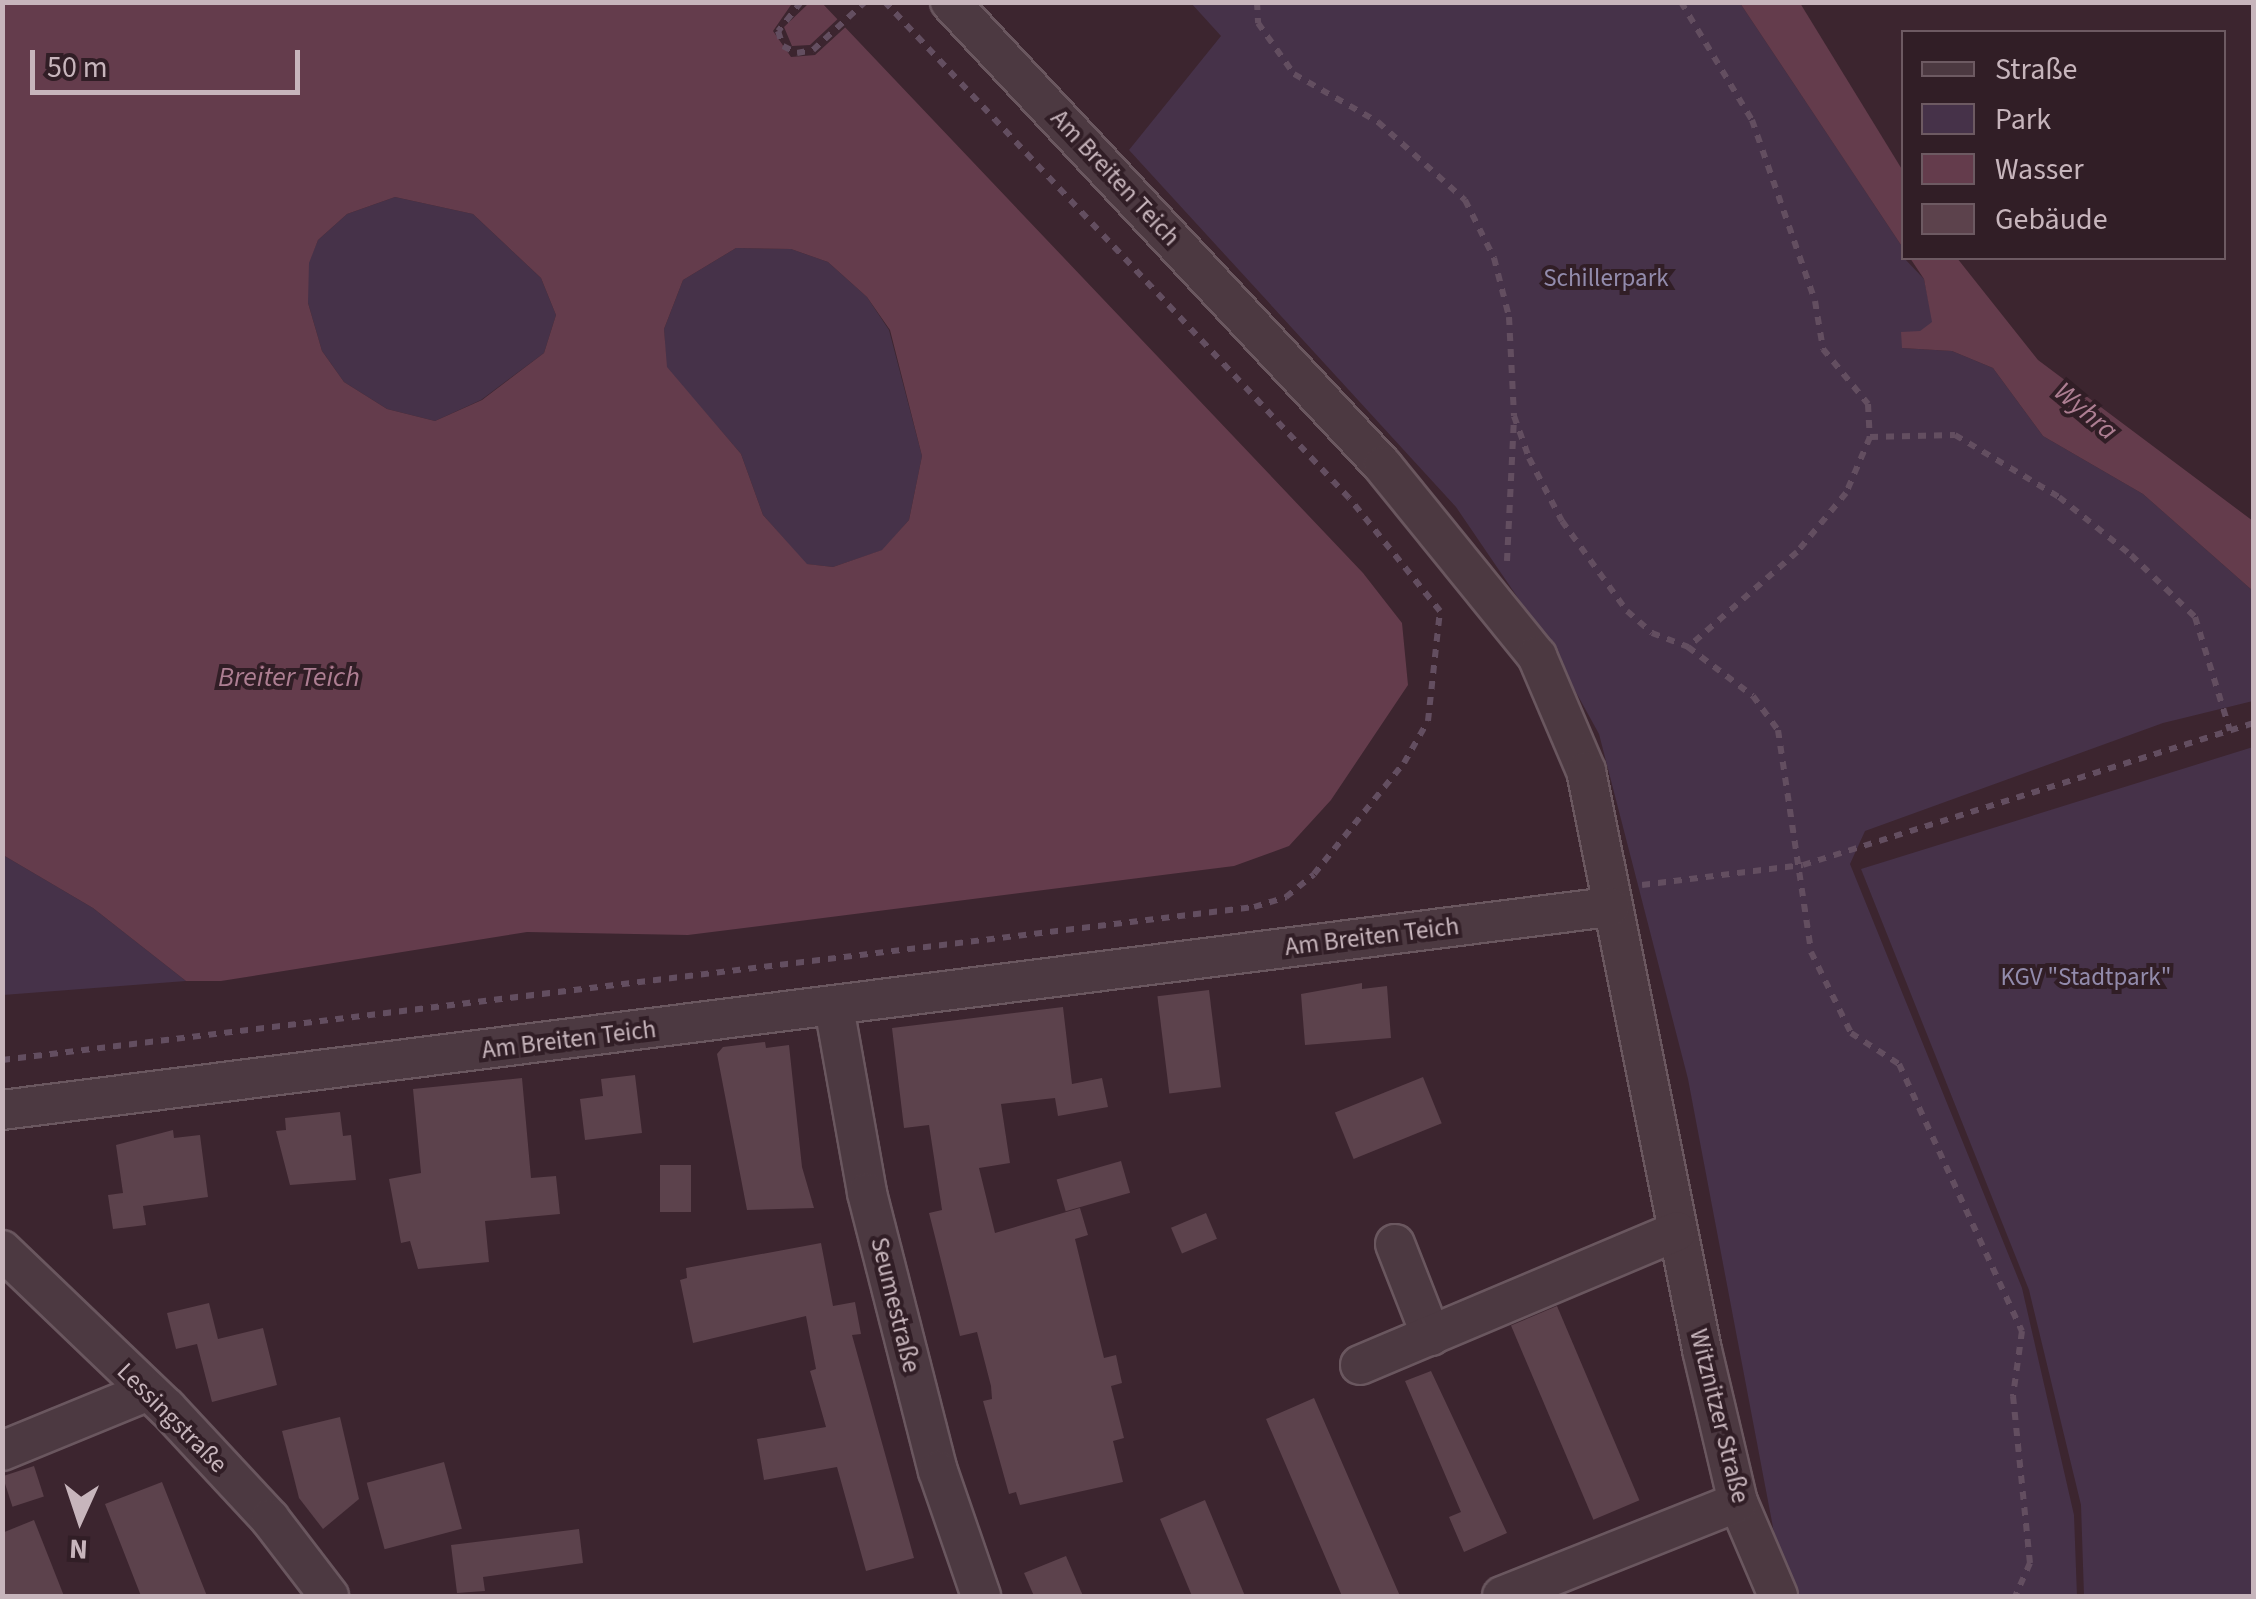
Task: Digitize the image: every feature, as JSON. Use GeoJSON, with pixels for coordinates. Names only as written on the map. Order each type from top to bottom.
{"type":"FeatureCollection","features":[{"type":"Feature","properties":{"kind":"street","name":"Am Breiten Teich"},"geometry":{"type":"LineString","coordinates":[[2,1110],[834,1007],[1608,898],[1586,771],[1537,656],[1513,619],[1383,466],[950,2]]}},
{"type":"Feature","properties":{"kind":"street","name":"Witznitzer Straße"},"geometry":{"type":"LineString","coordinates":[[1608,898],[1738,1502],[1778,1596]]}},
{"type":"Feature","properties":{"kind":"street","name":"Seumestraße"},"geometry":{"type":"LineString","coordinates":[[834,1007],[867,1193],[938,1470],[981,1596]]}},
{"type":"Feature","properties":{"kind":"street"},"geometry":{"type":"LineString","coordinates":[[1360,1364],[1677,1231]]}},
{"type":"Feature","properties":{"kind":"street"},"geometry":{"type":"LineString","coordinates":[[1395,1244],[1431,1336]]}},
{"type":"Feature","properties":{"kind":"street","name":"Lessingstraße"},"geometry":{"type":"LineString","coordinates":[[2,1250],[270,1518],[329,1596]]}},
{"type":"Feature","properties":{"kind":"street"},"geometry":{"type":"LineString","coordinates":[[2,1451],[146,1392]]}},
{"type":"Feature","properties":{"kind":"street"},"geometry":{"type":"LineString","coordinates":[[1502,1596],[1738,1502]]}},
{"type":"Feature","properties":{"kind":"path"},"geometry":{"type":"LineString","coordinates":[[801,2],[778,31],[783,46],[796,53],[812,50],[864,2]]}},
{"type":"Feature","properties":{"kind":"path"},"geometry":{"type":"LineString","coordinates":[[2,1060],[1254,907],[1286,897],[1314,874],[1404,763],[1428,721],[1436,689],[1440,611],[1349,498],[885,2]]}},
{"type":"Feature","properties":{"kind":"path"},"geometry":{"type":"LineString","coordinates":[[1257,2],[1258,23],[1294,74],[1378,122],[1465,200],[1494,258],[1509,317],[1514,416],[1504,534],[1513,619],[1440,611]]}},
{"type":"Feature","properties":{"kind":"path"},"geometry":{"type":"LineString","coordinates":[[1681,2],[1752,120],[1815,300],[1823,349],[1868,404],[1870,437],[1846,493],[1798,552],[1688,646]]}},
{"type":"Feature","properties":{"kind":"path"},"geometry":{"type":"LineString","coordinates":[[1514,416],[1537,474],[1599,578],[1652,632],[1688,646],[1753,696],[1778,730],[1803,865],[1811,952],[1850,1034],[1899,1064],[2022,1331],[2012,1396],[2030,1563],[2015,1596]]}},
{"type":"Feature","properties":{"kind":"path"},"geometry":{"type":"LineString","coordinates":[[1870,437],[1955,435],[2074,508],[2195,616],[2230,731]]}},
{"type":"Feature","properties":{"kind":"path"},"geometry":{"type":"LineString","coordinates":[[1608,898],[1803,865],[2254,723]]}},
{"type":"Feature","properties":{"kind":"green space","name":"Schillerpark"},"geometry":{"type":"Polygon","coordinates":[[[1191,3],[1740,3],[1901,245],[1901,260],[1906,260],[1924,279],[1933,322],[1902,348],[1952,351],[1993,368],[2043,436],[2143,494],[2253,591],[2253,701],[2163,723],[1865,831],[1850,864],[2022,1288],[2074,1515],[2077,1596],[1797,1596],[1779,1559],[1688,1079],[1599,734],[1550,645],[1456,507],[1129,150],[1221,36],[1191,3]]]}},
{"type":"Feature","properties":{"kind":"green space"},"geometry":{"type":"Polygon","coordinates":[[[395,197],[473,214],[541,278],[556,315],[544,353],[481,400],[435,421],[387,409],[344,382],[322,351],[308,303],[308,263],[318,240],[347,214],[395,197]]]}},
{"type":"Feature","properties":{"kind":"green space"},"geometry":{"type":"Polygon","coordinates":[[[736,248],[791,249],[828,262],[867,297],[889,330],[922,456],[909,520],[883,550],[833,567],[806,564],[763,515],[741,454],[666,367],[664,329],[683,280],[736,248]]]}},
{"type":"Feature","properties":{"kind":"green space","name":"KGV \"Stadtpark\""},"geometry":{"type":"Polygon","coordinates":[[[2253,747],[2253,1596],[2084,1596],[2081,1505],[2029,1290],[1861,869],[2253,747]]]}},
{"type":"Feature","properties":{"kind":"green space"},"geometry":{"type":"Polygon","coordinates":[[[3,855],[93,908],[186,981],[3,995],[3,855]]]}},
{"type":"Feature","properties":{"kind":"water","name":"Breiter Teich"},"geometry":{"type":"Polygon","coordinates":[[[3,3],[822,3],[1363,573],[1402,623],[1408,685],[1331,800],[1289,846],[1234,866],[688,935],[527,932],[221,981],[186,981],[93,908],[3,855],[3,3]],[[395,197],[347,214],[318,240],[309,263],[308,303],[322,351],[344,382],[387,409],[435,421],[482,400],[544,353],[556,315],[541,278],[473,214],[395,197]],[[736,248],[683,280],[664,329],[667,367],[741,454],[763,515],[807,564],[833,567],[882,550],[909,520],[922,456],[890,330],[867,297],[828,262],[791,249],[736,248]]]}},
{"type":"Feature","properties":{"kind":"water"},"geometry":{"type":"Polygon","coordinates":[[[1740,3],[1800,3],[1901,168],[1901,245],[1740,3]]]}},
{"type":"Feature","properties":{"kind":"water","name":"Wyhra"},"geometry":{"type":"Polygon","coordinates":[[[1911,260],[1959,260],[2038,360],[2253,521],[2253,591],[2143,494],[2043,436],[1993,368],[1952,351],[1902,348],[1901,332],[1920,331],[1932,322],[1924,279],[1911,260]]]}},
{"type":"Feature","properties":{"kind":"pier"},"geometry":{"type":"Polygon","coordinates":[[[793,2],[809,3],[784,27],[792,46],[810,45],[842,15],[851,22],[815,55],[791,57],[773,31],[793,2]]]}},
{"type":"Feature","properties":{"kind":"building"},"geometry":{"type":"Polygon","coordinates":[[[1362,983],[1362,989],[1387,986],[1391,1038],[1305,1045],[1301,994],[1362,983]]]}},
{"type":"Feature","properties":{"kind":"building"},"geometry":{"type":"Polygon","coordinates":[[[1209,990],[1221,1087],[1169,1094],[1157,996],[1209,990]]]}},
{"type":"Feature","properties":{"kind":"building"},"geometry":{"type":"Polygon","coordinates":[[[1063,1007],[1072,1084],[1102,1078],[1108,1107],[1058,1116],[1055,1098],[1001,1104],[1010,1163],[979,1168],[995,1233],[1080,1208],[1088,1235],[1075,1239],[1104,1358],[1116,1355],[1122,1383],[1111,1386],[1124,1438],[1113,1441],[1123,1482],[1020,1505],[1016,1492],[1009,1494],[983,1401],[992,1399],[991,1386],[977,1332],[960,1336],[929,1213],[942,1210],[929,1125],[904,1128],[892,1028],[1063,1007]]]}},
{"type":"Feature","properties":{"kind":"building"},"geometry":{"type":"Polygon","coordinates":[[[765,1042],[766,1048],[789,1045],[802,1167],[814,1208],[747,1210],[717,1054],[723,1047],[765,1042]]]}},
{"type":"Feature","properties":{"kind":"building"},"geometry":{"type":"Polygon","coordinates":[[[635,1075],[642,1133],[585,1140],[580,1099],[603,1096],[601,1079],[635,1075]]]}},
{"type":"Feature","properties":{"kind":"building"},"geometry":{"type":"Polygon","coordinates":[[[1423,1077],[1442,1123],[1354,1159],[1335,1113],[1423,1077]]]}},
{"type":"Feature","properties":{"kind":"building"},"geometry":{"type":"Polygon","coordinates":[[[522,1078],[531,1178],[556,1176],[560,1214],[485,1221],[489,1262],[418,1269],[410,1241],[401,1243],[389,1179],[421,1173],[413,1089],[522,1078]]]}},
{"type":"Feature","properties":{"kind":"building"},"geometry":{"type":"Polygon","coordinates":[[[340,1112],[343,1136],[351,1135],[356,1180],[290,1185],[276,1131],[286,1130],[285,1118],[340,1112]]]}},
{"type":"Feature","properties":{"kind":"building"},"geometry":{"type":"Polygon","coordinates":[[[173,1130],[174,1138],[200,1135],[208,1197],[143,1206],[146,1225],[113,1229],[108,1195],[123,1193],[116,1145],[173,1130]]]}},
{"type":"Feature","properties":{"kind":"building"},"geometry":{"type":"Polygon","coordinates":[[[1121,1161],[1130,1193],[1066,1211],[1057,1179],[1121,1161]]]}},
{"type":"Feature","properties":{"kind":"building"},"geometry":{"type":"Polygon","coordinates":[[[660,1165],[691,1165],[691,1212],[660,1212],[660,1165]]]}},
{"type":"Feature","properties":{"kind":"building"},"geometry":{"type":"Polygon","coordinates":[[[1206,1213],[1217,1239],[1182,1254],[1171,1228],[1206,1213]]]}},
{"type":"Feature","properties":{"kind":"building"},"geometry":{"type":"Polygon","coordinates":[[[821,1243],[833,1306],[855,1302],[861,1334],[852,1335],[914,1558],[866,1571],[837,1467],[764,1480],[757,1439],[826,1427],[810,1371],[816,1369],[806,1316],[693,1343],[680,1280],[687,1278],[686,1268],[821,1243]]]}},
{"type":"Feature","properties":{"kind":"building"},"geometry":{"type":"Polygon","coordinates":[[[209,1303],[218,1339],[263,1328],[277,1385],[212,1402],[197,1344],[176,1349],[167,1313],[209,1303]]]}},
{"type":"Feature","properties":{"kind":"building"},"geometry":{"type":"Polygon","coordinates":[[[1557,1306],[1639,1500],[1593,1520],[1511,1326],[1557,1306]]]}},
{"type":"Feature","properties":{"kind":"building"},"geometry":{"type":"Polygon","coordinates":[[[1431,1371],[1507,1533],[1464,1552],[1449,1517],[1461,1512],[1405,1381],[1431,1371]]]}},
{"type":"Feature","properties":{"kind":"building"},"geometry":{"type":"Polygon","coordinates":[[[1314,1398],[1400,1596],[1342,1596],[1266,1419],[1314,1398]]]}},
{"type":"Feature","properties":{"kind":"building"},"geometry":{"type":"Polygon","coordinates":[[[340,1417],[359,1499],[323,1529],[299,1498],[282,1431],[340,1417]]]}},
{"type":"Feature","properties":{"kind":"building"},"geometry":{"type":"Polygon","coordinates":[[[444,1462],[462,1529],[385,1549],[367,1483],[444,1462]]]}},
{"type":"Feature","properties":{"kind":"building"},"geometry":{"type":"Polygon","coordinates":[[[34,1466],[44,1496],[13,1507],[3,1476],[34,1466]]]}},
{"type":"Feature","properties":{"kind":"building"},"geometry":{"type":"Polygon","coordinates":[[[162,1482],[207,1596],[141,1596],[105,1504],[162,1482]]]}},
{"type":"Feature","properties":{"kind":"building"},"geometry":{"type":"Polygon","coordinates":[[[1205,1500],[1245,1596],[1192,1596],[1160,1519],[1205,1500]]]}},
{"type":"Feature","properties":{"kind":"building"},"geometry":{"type":"Polygon","coordinates":[[[34,1520],[64,1596],[2,1596],[2,1533],[34,1520]]]}},
{"type":"Feature","properties":{"kind":"building"},"geometry":{"type":"Polygon","coordinates":[[[579,1529],[583,1563],[483,1577],[485,1591],[457,1593],[451,1545],[579,1529]]]}},
{"type":"Feature","properties":{"kind":"building"},"geometry":{"type":"Polygon","coordinates":[[[1066,1556],[1083,1596],[1034,1596],[1024,1573],[1066,1556]]]}}]}
